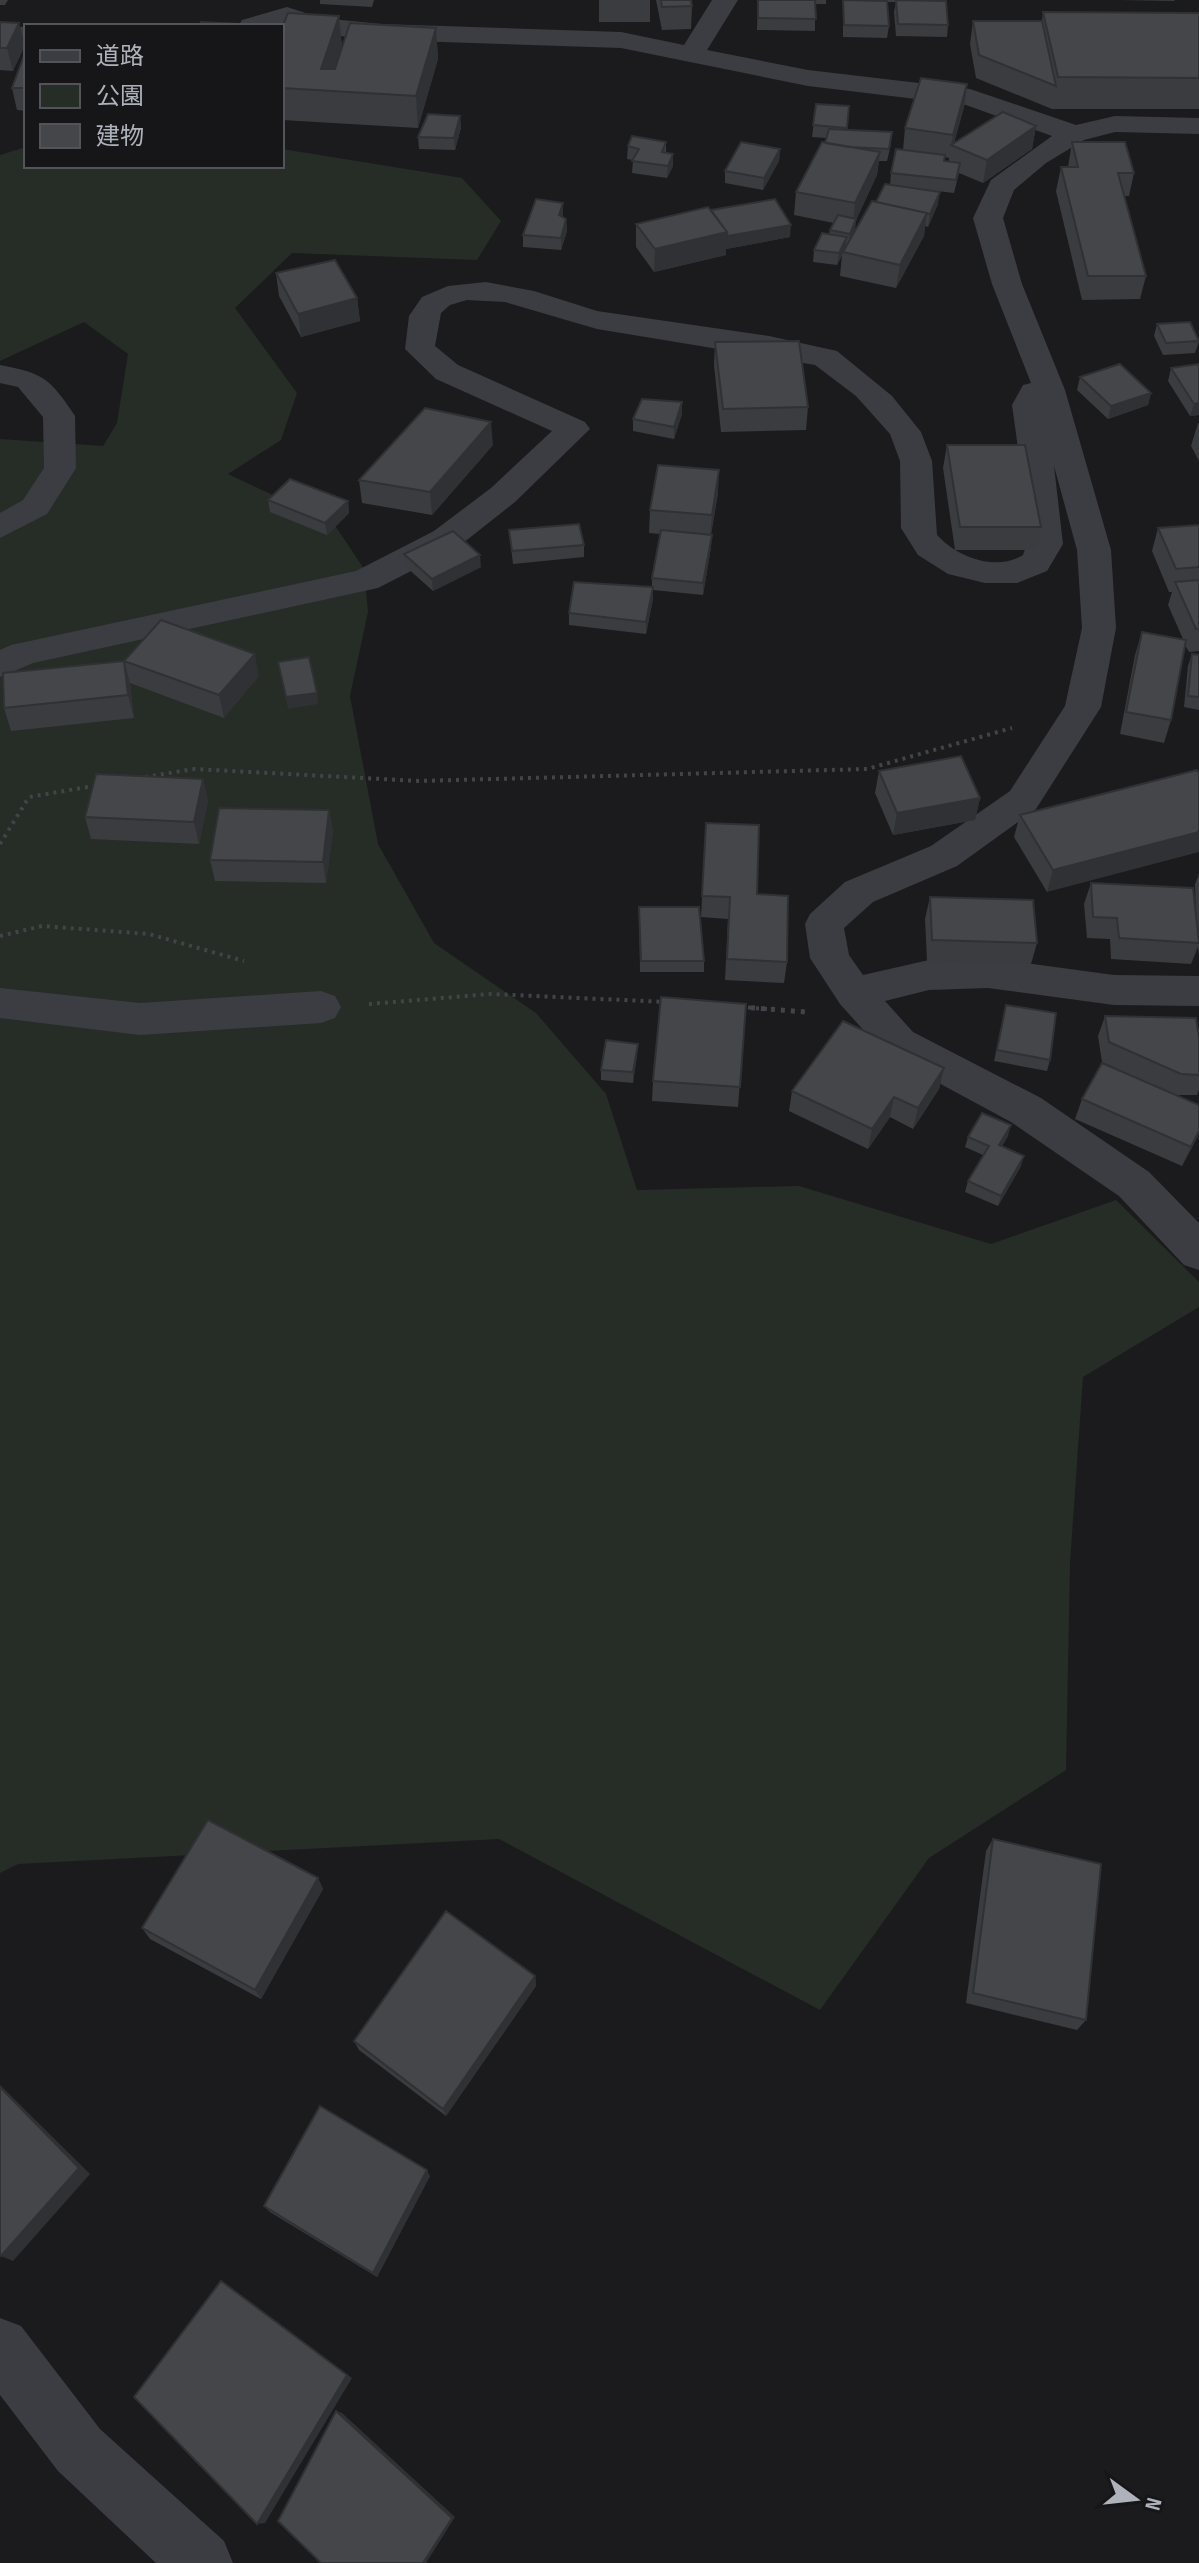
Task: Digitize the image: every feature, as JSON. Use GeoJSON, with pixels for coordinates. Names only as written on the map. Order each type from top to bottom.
{"type":"FeatureCollection","features":[{"type":"Feature","properties":{"kind":"street"},"geometry":{"type":"LineString","coordinates":[[690,56],[725,0]]}},
{"type":"Feature","properties":{"kind":"street"},"geometry":{"type":"LineString","coordinates":[[255,24],[286,7],[317,26],[382,32],[621,40],[808,78],[970,97],[1074,134]]}},
{"type":"Feature","properties":{"kind":"street"},"geometry":{"type":"LineString","coordinates":[[0,34],[24,35]]}},
{"type":"Feature","properties":{"kind":"street"},"geometry":{"type":"LineString","coordinates":[[1199,126],[1115,124],[1074,134],[1036,157],[1001,186],[988,218],[1007,284],[1049,390],[1094,550],[1099,628],[1083,707],[1023,800],[944,856],[859,892],[824,924],[830,958],[854,993],[899,1043],[1026,1110],[1134,1184],[1199,1252]]}},
{"type":"Feature","properties":{"kind":"street"},"geometry":{"type":"LineString","coordinates":[[0,665],[23,653],[366,580],[446,539],[503,495],[574,429],[447,372],[420,349],[419,332],[424,311],[446,295],[490,290],[535,299],[594,319],[826,358],[846,370],[904,429],[916,457],[920,535],[938,555],[971,570],[1007,575],[1033,566],[1047,543],[1028,405],[1034,392],[1049,390]]}},
{"type":"Feature","properties":{"kind":"street"},"geometry":{"type":"LineString","coordinates":[[0,374],[29,380],[59,416],[60,468],[35,507],[0,527]]}},
{"type":"Feature","properties":{"kind":"street"},"geometry":{"type":"LineString","coordinates":[[854,993],[929,975],[988,973],[1114,990],[1199,991]]}},
{"type":"Feature","properties":{"kind":"street"},"geometry":{"type":"LineString","coordinates":[[0,1003],[140,1019],[321,1007]]}},
{"type":"Feature","properties":{"kind":"street"},"geometry":{"type":"LineString","coordinates":[[0,2347],[79,2450],[202,2563]]}},
{"type":"Feature","properties":{"kind":"path"},"geometry":{"type":"LineString","coordinates":[[134,779],[194,769],[419,781],[867,769],[1083,707]]}},
{"type":"Feature","properties":{"kind":"path"},"geometry":{"type":"LineString","coordinates":[[0,844],[29,797],[104,784]]}},
{"type":"Feature","properties":{"kind":"path"},"geometry":{"type":"LineString","coordinates":[[0,936],[42,926],[149,934],[242,960],[321,1007],[491,994],[679,1003]]}},
{"type":"Feature","properties":{"kind":"path"},"geometry":{"type":"LineString","coordinates":[[738,1007],[818,1012],[854,993]]}},
{"type":"Feature","properties":{"kind":"green space"},"geometry":{"type":"Polygon","coordinates":[[[24,148],[24,168],[284,168],[284,149],[462,178],[501,221],[477,260],[292,253],[235,308],[297,393],[281,440],[228,474],[334,524],[364,569],[368,612],[350,696],[378,844],[434,943],[536,1013],[606,1094],[637,1190],[799,1186],[991,1244],[1116,1200],[1199,1282],[1199,1307],[1083,1377],[1070,1563],[1066,1770],[929,1858],[820,2010],[499,1839],[18,1864],[0,1873],[0,439],[103,446],[117,423],[128,354],[84,322],[0,361],[0,155],[24,148]]]}},
{"type":"Feature","properties":{"kind":"building"},"geometry":{"type":"Polygon","coordinates":[[[661,0],[691,0],[692,6],[662,7],[661,0]]]}},
{"type":"Feature","properties":{"kind":"building"},"geometry":{"type":"Polygon","coordinates":[[[758,0],[815,0],[816,19],[758,18],[758,0]]]}},
{"type":"Feature","properties":{"kind":"building"},"geometry":{"type":"Polygon","coordinates":[[[843,0],[887,1],[889,26],[844,25],[843,0]]]}},
{"type":"Feature","properties":{"kind":"building"},"geometry":{"type":"Polygon","coordinates":[[[896,0],[946,1],[948,25],[898,24],[896,0]]]}},
{"type":"Feature","properties":{"kind":"building"},"geometry":{"type":"Polygon","coordinates":[[[1043,12],[1199,13],[1199,78],[1058,77],[1043,12]]]}},
{"type":"Feature","properties":{"kind":"building"},"geometry":{"type":"Polygon","coordinates":[[[288,13],[339,16],[321,69],[335,69],[350,23],[436,28],[416,96],[284,88],[284,24],[288,13]]]}},
{"type":"Feature","properties":{"kind":"building"},"geometry":{"type":"Polygon","coordinates":[[[973,21],[1042,21],[1056,86],[979,55],[973,21]]]}},
{"type":"Feature","properties":{"kind":"building"},"geometry":{"type":"Polygon","coordinates":[[[0,22],[19,23],[7,48],[0,48],[0,22]]]}},
{"type":"Feature","properties":{"kind":"building"},"geometry":{"type":"Polygon","coordinates":[[[24,55],[24,88],[12,88],[24,55]]]}},
{"type":"Feature","properties":{"kind":"building"},"geometry":{"type":"Polygon","coordinates":[[[921,78],[967,84],[953,135],[905,128],[921,78]]]}},
{"type":"Feature","properties":{"kind":"building"},"geometry":{"type":"Polygon","coordinates":[[[816,104],[849,106],[847,128],[813,125],[816,104]]]}},
{"type":"Feature","properties":{"kind":"building"},"geometry":{"type":"Polygon","coordinates":[[[1003,112],[1036,126],[987,160],[951,145],[1003,112]]]}},
{"type":"Feature","properties":{"kind":"building"},"geometry":{"type":"Polygon","coordinates":[[[428,114],[460,116],[454,138],[418,137],[428,114]]]}},
{"type":"Feature","properties":{"kind":"building"},"geometry":{"type":"Polygon","coordinates":[[[829,129],[892,132],[889,149],[825,143],[829,129]]]}},
{"type":"Feature","properties":{"kind":"building"},"geometry":{"type":"Polygon","coordinates":[[[632,136],[666,142],[662,152],[673,154],[668,166],[632,161],[639,149],[628,146],[632,136]]]}},
{"type":"Feature","properties":{"kind":"building"},"geometry":{"type":"Polygon","coordinates":[[[741,142],[780,149],[764,178],[725,171],[741,142]]]}},
{"type":"Feature","properties":{"kind":"building"},"geometry":{"type":"Polygon","coordinates":[[[822,142],[880,152],[855,203],[796,192],[822,142]]]}},
{"type":"Feature","properties":{"kind":"building"},"geometry":{"type":"Polygon","coordinates":[[[1072,142],[1125,142],[1134,173],[1118,173],[1146,276],[1088,276],[1061,167],[1078,167],[1072,142]]]}},
{"type":"Feature","properties":{"kind":"building"},"geometry":{"type":"Polygon","coordinates":[[[896,149],[945,155],[944,161],[960,163],[956,180],[891,173],[896,149]]]}},
{"type":"Feature","properties":{"kind":"building"},"geometry":{"type":"Polygon","coordinates":[[[885,184],[940,192],[930,214],[927,214],[876,202],[885,184]]]}},
{"type":"Feature","properties":{"kind":"building"},"geometry":{"type":"Polygon","coordinates":[[[536,199],[563,203],[559,215],[566,219],[561,238],[523,235],[536,199]]]}},
{"type":"Feature","properties":{"kind":"building"},"geometry":{"type":"Polygon","coordinates":[[[775,199],[791,225],[727,236],[711,210],[775,199]]]}},
{"type":"Feature","properties":{"kind":"building"},"geometry":{"type":"Polygon","coordinates":[[[872,201],[927,213],[900,265],[843,252],[872,201]]]}},
{"type":"Feature","properties":{"kind":"building"},"geometry":{"type":"Polygon","coordinates":[[[708,207],[727,232],[655,249],[636,224],[708,207]]]}},
{"type":"Feature","properties":{"kind":"building"},"geometry":{"type":"Polygon","coordinates":[[[838,215],[856,219],[850,234],[830,230],[838,215]]]}},
{"type":"Feature","properties":{"kind":"building"},"geometry":{"type":"Polygon","coordinates":[[[822,233],[847,237],[839,253],[814,250],[822,233]]]}},
{"type":"Feature","properties":{"kind":"building"},"geometry":{"type":"Polygon","coordinates":[[[335,260],[357,298],[298,314],[276,273],[335,260]]]}},
{"type":"Feature","properties":{"kind":"building"},"geometry":{"type":"Polygon","coordinates":[[[1190,322],[1199,341],[1166,343],[1157,324],[1190,322]]]}},
{"type":"Feature","properties":{"kind":"building"},"geometry":{"type":"Polygon","coordinates":[[[799,341],[808,407],[723,409],[715,342],[799,341]]]}},
{"type":"Feature","properties":{"kind":"building"},"geometry":{"type":"Polygon","coordinates":[[[1120,364],[1151,393],[1111,406],[1080,377],[1120,364]]]}},
{"type":"Feature","properties":{"kind":"building"},"geometry":{"type":"Polygon","coordinates":[[[1199,364],[1199,403],[1194,404],[1171,368],[1199,364]]]}},
{"type":"Feature","properties":{"kind":"building"},"geometry":{"type":"Polygon","coordinates":[[[642,399],[682,402],[674,427],[633,419],[642,399]]]}},
{"type":"Feature","properties":{"kind":"building"},"geometry":{"type":"Polygon","coordinates":[[[425,408],[491,422],[430,492],[359,480],[425,408]]]}},
{"type":"Feature","properties":{"kind":"building"},"geometry":{"type":"Polygon","coordinates":[[[947,445],[1025,445],[1041,527],[960,527],[947,445]]]}},
{"type":"Feature","properties":{"kind":"building"},"geometry":{"type":"Polygon","coordinates":[[[658,465],[719,470],[712,515],[650,510],[658,465]]]}},
{"type":"Feature","properties":{"kind":"building"},"geometry":{"type":"Polygon","coordinates":[[[290,479],[348,501],[325,523],[268,500],[290,479]]]}},
{"type":"Feature","properties":{"kind":"building"},"geometry":{"type":"Polygon","coordinates":[[[579,524],[584,545],[512,551],[509,530],[579,524]]]}},
{"type":"Feature","properties":{"kind":"building"},"geometry":{"type":"Polygon","coordinates":[[[1199,525],[1199,567],[1176,569],[1158,528],[1199,525]]]}},
{"type":"Feature","properties":{"kind":"building"},"geometry":{"type":"Polygon","coordinates":[[[661,530],[712,535],[703,583],[652,578],[661,530]]]}},
{"type":"Feature","properties":{"kind":"building"},"geometry":{"type":"Polygon","coordinates":[[[453,531],[480,555],[432,579],[404,554],[453,531]]]}},
{"type":"Feature","properties":{"kind":"building"},"geometry":{"type":"Polygon","coordinates":[[[1199,580],[1199,629],[1196,629],[1175,582],[1199,580]]]}},
{"type":"Feature","properties":{"kind":"building"},"geometry":{"type":"Polygon","coordinates":[[[574,582],[653,587],[646,622],[569,613],[574,582]]]}},
{"type":"Feature","properties":{"kind":"building"},"geometry":{"type":"Polygon","coordinates":[[[161,620],[255,654],[219,695],[124,661],[161,620]]]}},
{"type":"Feature","properties":{"kind":"building"},"geometry":{"type":"Polygon","coordinates":[[[1142,632],[1186,640],[1171,720],[1126,712],[1142,632]]]}},
{"type":"Feature","properties":{"kind":"building"},"geometry":{"type":"Polygon","coordinates":[[[1192,654],[1199,655],[1199,697],[1188,696],[1192,654]]]}},
{"type":"Feature","properties":{"kind":"building"},"geometry":{"type":"Polygon","coordinates":[[[309,657],[317,693],[286,697],[278,662],[309,657]]]}},
{"type":"Feature","properties":{"kind":"building"},"geometry":{"type":"Polygon","coordinates":[[[124,661],[128,695],[4,708],[3,673],[124,661]]]}},
{"type":"Feature","properties":{"kind":"building"},"geometry":{"type":"Polygon","coordinates":[[[961,756],[980,798],[897,813],[879,771],[961,756]]]}},
{"type":"Feature","properties":{"kind":"building"},"geometry":{"type":"Polygon","coordinates":[[[1197,770],[1199,832],[1053,870],[1020,815],[1197,770]]]}},
{"type":"Feature","properties":{"kind":"building"},"geometry":{"type":"Polygon","coordinates":[[[96,774],[203,779],[194,822],[85,817],[96,774]]]}},
{"type":"Feature","properties":{"kind":"building"},"geometry":{"type":"Polygon","coordinates":[[[219,808],[329,810],[323,862],[210,860],[219,808]]]}},
{"type":"Feature","properties":{"kind":"building"},"geometry":{"type":"Polygon","coordinates":[[[706,823],[759,825],[757,894],[788,896],[787,962],[727,959],[730,897],[702,896],[706,823]]]}},
{"type":"Feature","properties":{"kind":"building"},"geometry":{"type":"Polygon","coordinates":[[[1091,883],[1193,888],[1199,943],[1119,938],[1117,918],[1093,917],[1091,883]]]}},
{"type":"Feature","properties":{"kind":"building"},"geometry":{"type":"Polygon","coordinates":[[[930,897],[1033,900],[1037,943],[932,940],[930,897]]]}},
{"type":"Feature","properties":{"kind":"building"},"geometry":{"type":"Polygon","coordinates":[[[639,907],[699,907],[704,961],[641,961],[639,907]]]}},
{"type":"Feature","properties":{"kind":"building"},"geometry":{"type":"Polygon","coordinates":[[[661,997],[746,1004],[740,1087],[653,1081],[661,997]]]}},
{"type":"Feature","properties":{"kind":"building"},"geometry":{"type":"Polygon","coordinates":[[[1006,1005],[1056,1013],[1050,1060],[997,1050],[1006,1005]]]}},
{"type":"Feature","properties":{"kind":"building"},"geometry":{"type":"Polygon","coordinates":[[[1105,1016],[1196,1018],[1199,1075],[1181,1074],[1109,1042],[1105,1016]]]}},
{"type":"Feature","properties":{"kind":"building"},"geometry":{"type":"Polygon","coordinates":[[[843,1021],[944,1068],[918,1108],[894,1097],[872,1129],[792,1091],[843,1021]]]}},
{"type":"Feature","properties":{"kind":"building"},"geometry":{"type":"Polygon","coordinates":[[[606,1040],[638,1044],[633,1072],[601,1070],[606,1040]]]}},
{"type":"Feature","properties":{"kind":"building"},"geometry":{"type":"Polygon","coordinates":[[[1102,1063],[1199,1105],[1199,1131],[1191,1147],[1082,1099],[1102,1063]]]}},
{"type":"Feature","properties":{"kind":"building"},"geometry":{"type":"Polygon","coordinates":[[[982,1113],[1011,1125],[999,1145],[1024,1156],[1001,1196],[968,1181],[989,1146],[968,1137],[982,1113]]]}},
{"type":"Feature","properties":{"kind":"building"},"geometry":{"type":"Polygon","coordinates":[[[208,1820],[318,1878],[255,1990],[142,1928],[208,1820]]]}},
{"type":"Feature","properties":{"kind":"building"},"geometry":{"type":"Polygon","coordinates":[[[993,1839],[1101,1864],[1086,2020],[973,1993],[993,1839]]]}},
{"type":"Feature","properties":{"kind":"building"},"geometry":{"type":"Polygon","coordinates":[[[446,1911],[535,1976],[443,2109],[354,2041],[446,1911]]]}},
{"type":"Feature","properties":{"kind":"building"},"geometry":{"type":"Polygon","coordinates":[[[0,2087],[79,2168],[1,2256],[0,2255],[0,2087]]]}},
{"type":"Feature","properties":{"kind":"building"},"geometry":{"type":"Polygon","coordinates":[[[320,2106],[427,2170],[373,2273],[264,2206],[320,2106]]]}},
{"type":"Feature","properties":{"kind":"building"},"geometry":{"type":"Polygon","coordinates":[[[221,2281],[347,2375],[257,2524],[134,2397],[221,2281]]]}},
{"type":"Feature","properties":{"kind":"building"},"geometry":{"type":"Polygon","coordinates":[[[336,2411],[452,2518],[423,2563],[321,2563],[278,2521],[336,2411]]]}}]}
